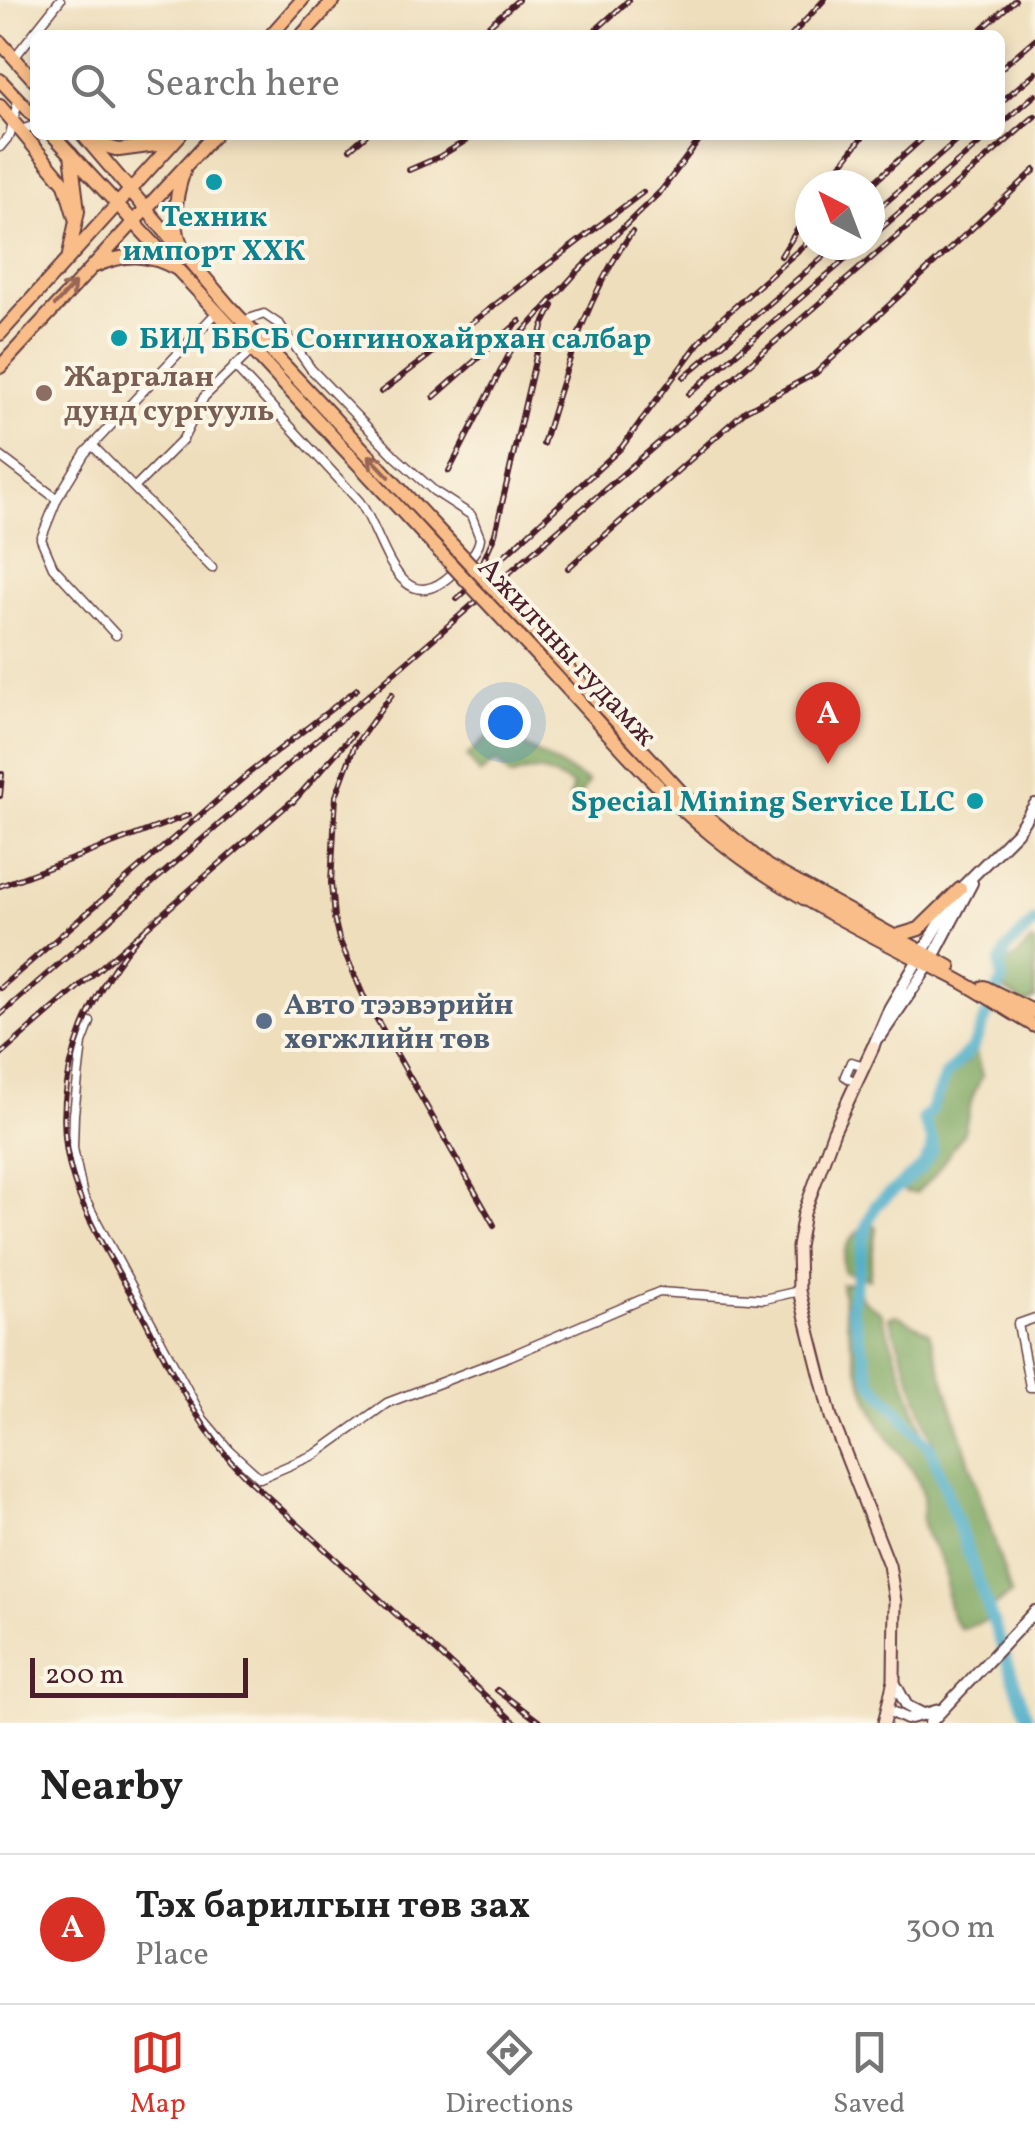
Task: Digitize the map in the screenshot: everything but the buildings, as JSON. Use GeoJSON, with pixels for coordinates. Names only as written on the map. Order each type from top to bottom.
{"type":"FeatureCollection","features":[{"type":"Feature","properties":{"kind":"main road"},"geometry":{"type":"LineString","coordinates":[[275,30],[302,0]]}},
{"type":"Feature","properties":{"kind":"main road"},"geometry":{"type":"LineString","coordinates":[[307,30],[334,0]]}},
{"type":"Feature","properties":{"kind":"main road"},"geometry":{"type":"LineString","coordinates":[[0,42],[30,76]]}},
{"type":"Feature","properties":{"kind":"main road"},"geometry":{"type":"LineString","coordinates":[[0,80],[29,109]]}},
{"type":"Feature","properties":{"kind":"main road"},"geometry":{"type":"LineString","coordinates":[[0,106],[65,184],[76,225]]}},
{"type":"Feature","properties":{"kind":"main road","name":"Ажилчны гудамж"},"geometry":{"type":"LineString","coordinates":[[58,140],[252,350],[712,829],[768,878],[858,930],[926,958]]}},
{"type":"Feature","properties":{"kind":"main road","name":"Ажилчны гудамж"},"geometry":{"type":"LineString","coordinates":[[87,140],[440,542]]}},
{"type":"Feature","properties":{"kind":"main road"},"geometry":{"type":"LineString","coordinates":[[89,140],[119,150],[172,140]]}},
{"type":"Feature","properties":{"kind":"main road"},"geometry":{"type":"LineString","coordinates":[[2,332],[176,140]]}},
{"type":"Feature","properties":{"kind":"main road"},"geometry":{"type":"LineString","coordinates":[[0,368],[209,140]]}},
{"type":"Feature","properties":{"kind":"main road"},"geometry":{"type":"LineString","coordinates":[[68,259],[76,225],[77,194],[71,154]]}},
{"type":"Feature","properties":{"kind":"main road"},"geometry":{"type":"LineString","coordinates":[[186,166],[179,185],[175,221],[177,240],[186,256]]}},
{"type":"Feature","properties":{"kind":"main road"},"geometry":{"type":"LineString","coordinates":[[88,269],[120,256],[136,255],[156,258],[177,269]]}},
{"type":"Feature","properties":{"kind":"main road"},"geometry":{"type":"LineString","coordinates":[[2,332],[18,326],[25,338]]}},
{"type":"Feature","properties":{"kind":"main road","name":"Ажилчны гудамж"},"geometry":{"type":"LineString","coordinates":[[712,829],[767,866],[896,936],[1034,1021]]}},
{"type":"Feature","properties":{"kind":"main road"},"geometry":{"type":"LineString","coordinates":[[896,936],[919,929],[960,890]]}},
{"type":"Feature","properties":{"kind":"main road"},"geometry":{"type":"LineString","coordinates":[[873,1047],[804,1214],[798,1247],[798,1291],[831,1417],[889,1565],[895,1602],[894,1680],[887,1719]]}},
{"type":"Feature","properties":{"kind":"street"},"geometry":{"type":"LineString","coordinates":[[36,30],[60,0]]}},
{"type":"Feature","properties":{"kind":"street"},"geometry":{"type":"LineString","coordinates":[[14,58],[30,38]]}},
{"type":"Feature","properties":{"kind":"street"},"geometry":{"type":"LineString","coordinates":[[0,147],[20,128],[29,109]]}},
{"type":"Feature","properties":{"kind":"street"},"geometry":{"type":"LineString","coordinates":[[116,635],[52,567],[41,539],[57,499],[92,445],[217,312]]}},
{"type":"Feature","properties":{"kind":"street"},"geometry":{"type":"LineString","coordinates":[[234,366],[359,500],[388,559],[410,585],[423,590],[437,587],[476,552],[480,538],[471,515],[434,491],[396,457],[311,369],[280,325],[264,314],[244,321]]}},
{"type":"Feature","properties":{"kind":"street"},"geometry":{"type":"LineString","coordinates":[[134,488],[183,439],[204,397],[252,350]]}},
{"type":"Feature","properties":{"kind":"street"},"geometry":{"type":"LineString","coordinates":[[92,445],[212,568]]}},
{"type":"Feature","properties":{"kind":"street"},"geometry":{"type":"LineString","coordinates":[[0,456],[57,499]]}},
{"type":"Feature","properties":{"kind":"street"},"geometry":{"type":"LineString","coordinates":[[926,958],[960,890],[1017,832],[1035,804]]}},
{"type":"Feature","properties":{"kind":"street"},"geometry":{"type":"LineString","coordinates":[[873,1047],[890,1006],[926,958],[978,874]]}},
{"type":"Feature","properties":{"kind":"street"},"geometry":{"type":"LineString","coordinates":[[90,1022],[82,1043],[74,1114],[74,1148],[83,1196],[202,1419],[260,1478],[316,1454],[386,1403],[510,1356],[659,1292],[764,1299],[798,1291]]}},
{"type":"Feature","properties":{"kind":"street"},"geometry":{"type":"LineString","coordinates":[[1035,1318],[1018,1324],[1030,1386],[1035,1387]]}},
{"type":"Feature","properties":{"kind":"street"},"geometry":{"type":"LineString","coordinates":[[887,1719],[928,1719],[944,1708],[1035,1611]]}},
{"type":"Feature","properties":{"kind":"street"},"geometry":{"type":"LineString","coordinates":[[894,1680],[907,1706],[928,1719]]}},
{"type":"Feature","properties":{"kind":"green space"},"geometry":{"type":"Polygon","coordinates":[[[496,729],[588,782],[577,800],[569,798],[573,786],[542,772],[511,777],[496,761],[480,774],[467,756],[496,729]]]}},
{"type":"Feature","properties":{"kind":"green space"},"geometry":{"type":"Polygon","coordinates":[[[1031,941],[1035,943],[1035,999],[1026,1004],[1004,990],[1004,961],[1015,959],[1031,941]]]}},
{"type":"Feature","properties":{"kind":"green space"},"geometry":{"type":"Polygon","coordinates":[[[979,1023],[975,1049],[982,1076],[964,1132],[933,1177],[916,1193],[905,1192],[902,1179],[917,1168],[930,1146],[920,1119],[928,1109],[941,1103],[939,1094],[945,1088],[945,1079],[968,1061],[967,1048],[979,1023]]]}},
{"type":"Feature","properties":{"kind":"green space"},"geometry":{"type":"Polygon","coordinates":[[[871,1224],[876,1227],[869,1279],[844,1272],[843,1257],[849,1243],[871,1224]]]}},
{"type":"Feature","properties":{"kind":"green space"},"geometry":{"type":"Polygon","coordinates":[[[854,1283],[864,1301],[881,1312],[989,1620],[961,1629],[952,1616],[945,1571],[924,1529],[922,1491],[877,1419],[858,1370],[841,1284],[854,1283]]]}},
{"type":"Feature","properties":{"kind":"green space"},"geometry":{"type":"Polygon","coordinates":[[[897,1315],[929,1332],[1011,1594],[992,1608],[889,1317],[897,1315]]]}},
{"type":"Feature","properties":{"kind":"waterway"},"geometry":{"type":"LineString","coordinates":[[1027,1723],[931,1449],[871,1381],[851,1306],[867,1224],[876,1205],[922,1167],[932,1150],[923,1119],[930,1112],[945,1076],[973,1047],[1002,980],[1000,964],[1007,949],[1035,921]]}},
{"type":"Feature","properties":{"kind":"railway"},"geometry":{"type":"LineString","coordinates":[[484,30],[518,0]]}},
{"type":"Feature","properties":{"kind":"railway"},"geometry":{"type":"LineString","coordinates":[[596,30],[629,0]]}},
{"type":"Feature","properties":{"kind":"railway"},"geometry":{"type":"LineString","coordinates":[[797,30],[824,0]]}},
{"type":"Feature","properties":{"kind":"railway"},"geometry":{"type":"LineString","coordinates":[[981,30],[1015,0]]}},
{"type":"Feature","properties":{"kind":"railway"},"geometry":{"type":"LineString","coordinates":[[1005,65],[1035,39]]}},
{"type":"Feature","properties":{"kind":"railway"},"geometry":{"type":"LineString","coordinates":[[1005,99],[1035,73]]}},
{"type":"Feature","properties":{"kind":"railway"},"geometry":{"type":"LineString","coordinates":[[1005,121],[1035,95]]}},
{"type":"Feature","properties":{"kind":"railway"},"geometry":{"type":"LineString","coordinates":[[0,1015],[1035,116]]}},
{"type":"Feature","properties":{"kind":"railway"},"geometry":{"type":"LineString","coordinates":[[350,149],[360,140]]}},
{"type":"Feature","properties":{"kind":"railway"},"geometry":{"type":"LineString","coordinates":[[409,170],[467,140]]}},
{"type":"Feature","properties":{"kind":"railway"},"geometry":{"type":"LineString","coordinates":[[449,471],[517,339],[577,272],[661,191],[699,140]]}},
{"type":"Feature","properties":{"kind":"railway"},"geometry":{"type":"LineString","coordinates":[[837,170],[860,140]]}},
{"type":"Feature","properties":{"kind":"railway"},"geometry":{"type":"LineString","coordinates":[[885,172],[921,140]]}},
{"type":"Feature","properties":{"kind":"railway"},"geometry":{"type":"LineString","coordinates":[[885,203],[957,140]]}},
{"type":"Feature","properties":{"kind":"railway"},"geometry":{"type":"LineString","coordinates":[[885,225],[983,140]]}},
{"type":"Feature","properties":{"kind":"railway"},"geometry":{"type":"LineString","coordinates":[[568,568],[745,411],[816,373],[1035,170]]}},
{"type":"Feature","properties":{"kind":"railway"},"geometry":{"type":"LineString","coordinates":[[381,392],[643,192]]}},
{"type":"Feature","properties":{"kind":"railway"},"geometry":{"type":"LineString","coordinates":[[543,444],[590,307],[632,232]]}},
{"type":"Feature","properties":{"kind":"railway"},"geometry":{"type":"LineString","coordinates":[[781,256],[795,233]]}},
{"type":"Feature","properties":{"kind":"railway"},"geometry":{"type":"LineString","coordinates":[[457,599],[621,448],[698,344],[795,253]]}},
{"type":"Feature","properties":{"kind":"railway"},"geometry":{"type":"LineString","coordinates":[[684,377],[820,260]]}},
{"type":"Feature","properties":{"kind":"railway"},"geometry":{"type":"LineString","coordinates":[[689,394],[845,260]]}},
{"type":"Feature","properties":{"kind":"railway"},"geometry":{"type":"LineString","coordinates":[[473,577],[495,534],[543,326],[553,306]]}},
{"type":"Feature","properties":{"kind":"railway"},"geometry":{"type":"LineString","coordinates":[[434,397],[520,321]]}},
{"type":"Feature","properties":{"kind":"railway"},"geometry":{"type":"LineString","coordinates":[[0,988],[249,773],[357,689]]}},
{"type":"Feature","properties":{"kind":"railway"},"geometry":{"type":"LineString","coordinates":[[392,694],[354,747],[336,796],[331,883],[334,918],[363,995],[494,1225]]}},
{"type":"Feature","properties":{"kind":"railway"},"geometry":{"type":"LineString","coordinates":[[293,802],[353,734]]}},
{"type":"Feature","properties":{"kind":"railway"},"geometry":{"type":"LineString","coordinates":[[0,796],[2,774]]}},
{"type":"Feature","properties":{"kind":"railway"},"geometry":{"type":"LineString","coordinates":[[0,1055],[300,794]]}},
{"type":"Feature","properties":{"kind":"railway"},"geometry":{"type":"LineString","coordinates":[[0,886],[189,815]]}},
{"type":"Feature","properties":{"kind":"railway"},"geometry":{"type":"LineString","coordinates":[[145,929],[105,983],[89,1014],[68,1079],[66,1147],[88,1216],[188,1400],[229,1458],[515,1723]]}},
{"type":"Feature","properties":{"kind":"railway"},"geometry":{"type":"LineString","coordinates":[[497,1690],[541,1723]]}},
{"type":"Feature","properties":{"kind":"place","name":"Техник импорт ХХК"},"geometry":{"type":"Point","coordinates":[214,182]}},
{"type":"Feature","properties":{"kind":"place","name":"БИД ББСБ Сонгинохайрхан салбар"},"geometry":{"type":"Point","coordinates":[119,338]}},
{"type":"Feature","properties":{"kind":"place","name":"Жаргалан дунд сургууль"},"geometry":{"type":"Point","coordinates":[44,393]}},
{"type":"Feature","properties":{"kind":"place","name":"Тэх барилгын төв зах"},"geometry":{"type":"Point","coordinates":[828,764]}},
{"type":"Feature","properties":{"kind":"place","name":"Special Mining Service LLC"},"geometry":{"type":"Point","coordinates":[975,801]}},
{"type":"Feature","properties":{"kind":"place","name":"Авто тээвэрийн хөгжлийн төв"},"geometry":{"type":"Point","coordinates":[264,1021]}}]}
